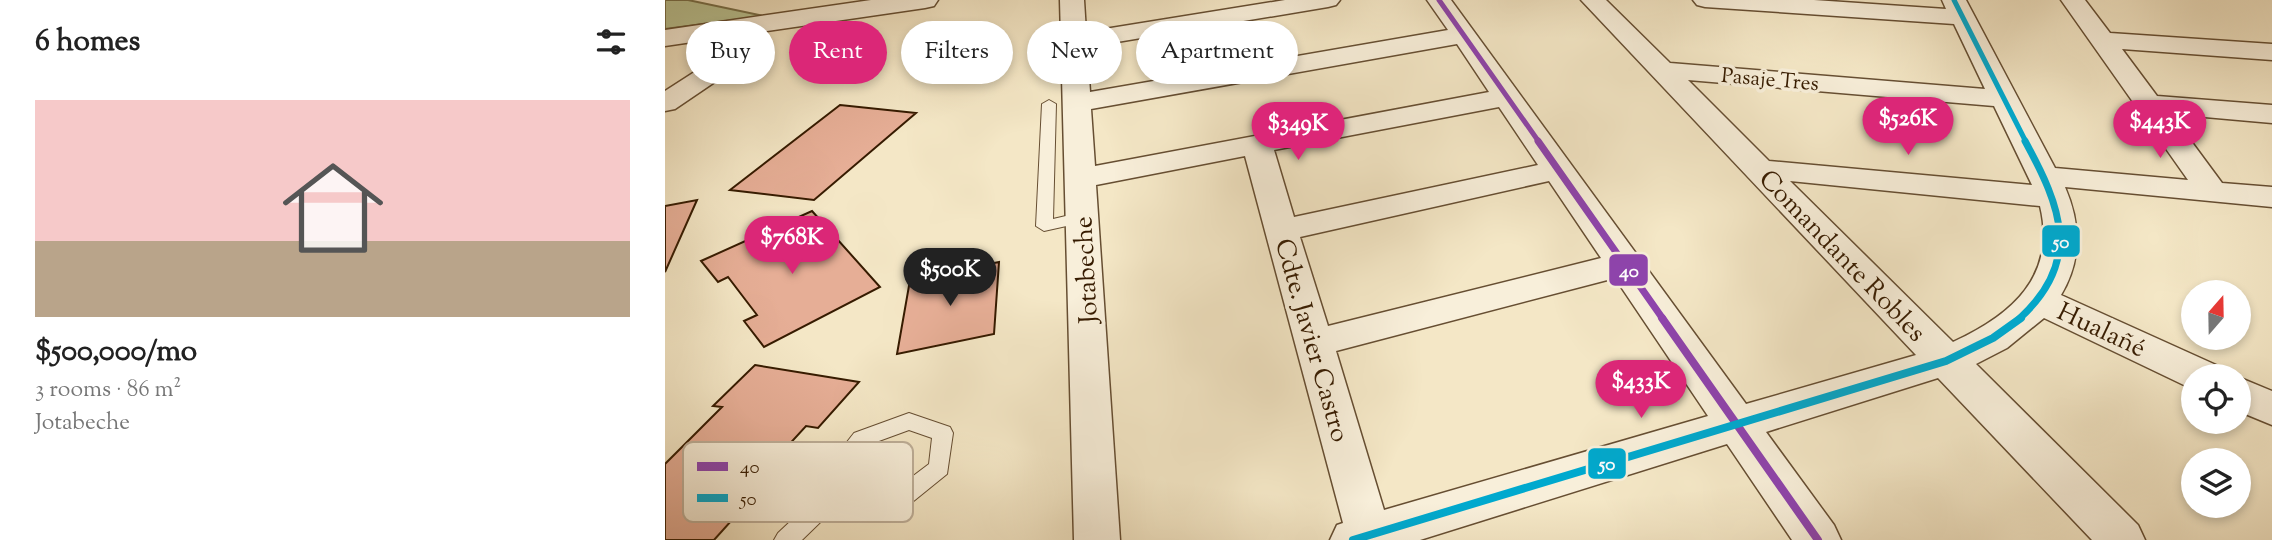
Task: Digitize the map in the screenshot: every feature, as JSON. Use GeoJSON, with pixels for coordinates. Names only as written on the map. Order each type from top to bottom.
{"type":"FeatureCollection","features":[{"type":"Feature","properties":{"kind":"street"},"geometry":{"type":"LineString","coordinates":[[775,22],[925,0]]}},
{"type":"Feature","properties":{"kind":"street","name":"Jotabeche"},"geometry":{"type":"LineString","coordinates":[[1072,0],[1073,21]]}},
{"type":"Feature","properties":{"kind":"street"},"geometry":{"type":"LineString","coordinates":[[1122,34],[1328,0]]}},
{"type":"Feature","properties":{"kind":"street"},"geometry":{"type":"LineString","coordinates":[[1439,0],[1818,540]]}},
{"type":"Feature","properties":{"kind":"street","name":"Comandante Robles"},"geometry":{"type":"LineString","coordinates":[[1593,0],[2122,540]]}},
{"type":"Feature","properties":{"kind":"street"},"geometry":{"type":"LineString","coordinates":[[1361,538],[1946,361],[1993,340],[2011,328],[2039,300],[2052,279],[2059,257],[2060,227],[2048,186],[1958,8],[1705,0]]}},
{"type":"Feature","properties":{"kind":"street"},"geometry":{"type":"LineString","coordinates":[[2073,0],[2212,191]]}},
{"type":"Feature","properties":{"kind":"street"},"geometry":{"type":"LineString","coordinates":[[1063,104],[1463,34]]}},
{"type":"Feature","properties":{"kind":"street"},"geometry":{"type":"LineString","coordinates":[[665,38],[686,35]]}},
{"type":"Feature","properties":{"kind":"street"},"geometry":{"type":"LineString","coordinates":[[2102,40],[2272,52]]}},
{"type":"Feature","properties":{"kind":"street","name":"Pasaje Tres"},"geometry":{"type":"LineString","coordinates":[[1661,70],[2004,99]]}},
{"type":"Feature","properties":{"kind":"street"},"geometry":{"type":"LineString","coordinates":[[665,103],[694,84]]}},
{"type":"Feature","properties":{"kind":"street","name":"Jotabeche"},"geometry":{"type":"LineString","coordinates":[[1067,84],[1063,104],[1081,178],[1097,540]]}},
{"type":"Feature","properties":{"kind":"street"},"geometry":{"type":"LineString","coordinates":[[1081,178],[1507,97]]}},
{"type":"Feature","properties":{"kind":"street"},"geometry":{"type":"LineString","coordinates":[[2149,104],[2272,114]]}},
{"type":"Feature","properties":{"kind":"street","name":"Cdte. Javier Castro"},"geometry":{"type":"LineString","coordinates":[[1257,144],[1314,343],[1361,538]]}},
{"type":"Feature","properties":{"kind":"street"},"geometry":{"type":"LineString","coordinates":[[1758,169],[2048,186],[2212,191],[2267,203]]}},
{"type":"Feature","properties":{"kind":"street"},"geometry":{"type":"LineString","coordinates":[[1282,230],[1558,170]]}},
{"type":"Feature","properties":{"kind":"street"},"geometry":{"type":"LineString","coordinates":[[1314,343],[1624,264]]}},
{"type":"Feature","properties":{"kind":"street","name":"Hualañé"},"geometry":{"type":"LineString","coordinates":[[2039,300],[2181,366]]}},
{"type":"Feature","properties":{"kind":"street"},"geometry":{"type":"LineString","coordinates":[[2251,399],[2272,409]]}},
{"type":"Feature","properties":{"kind":"lane"},"geometry":{"type":"LineString","coordinates":[[1063,104],[1044,226],[1083,217]]}},
{"type":"Feature","properties":{"kind":"lane"},"geometry":{"type":"LineString","coordinates":[[859,442],[909,421],[943,433],[939,468],[913,488]]}},
{"type":"Feature","properties":{"kind":"lane"},"geometry":{"type":"LineString","coordinates":[[786,540],[805,522]]}},
{"type":"Feature","properties":{"kind":"green space"},"geometry":{"type":"Polygon","coordinates":[[[665,0],[688,0],[764,16],[726,21],[686,21],[686,26],[665,29],[665,0]]]}},
{"type":"Feature","properties":{"kind":"building"},"geometry":{"type":"Polygon","coordinates":[[[840,105],[916,113],[814,200],[730,190],[840,105]]]}},
{"type":"Feature","properties":{"kind":"building"},"geometry":{"type":"Polygon","coordinates":[[[697,200],[665,272],[665,206],[697,200]]]}},
{"type":"Feature","properties":{"kind":"building"},"geometry":{"type":"Polygon","coordinates":[[[812,211],[880,287],[764,347],[744,321],[757,315],[728,277],[718,282],[701,261],[812,211]]]}},
{"type":"Feature","properties":{"kind":"building"},"geometry":{"type":"Polygon","coordinates":[[[999,262],[994,334],[897,354],[910,280],[999,262]]]}},
{"type":"Feature","properties":{"kind":"building"},"geometry":{"type":"Polygon","coordinates":[[[755,365],[859,382],[818,428],[806,426],[791,442],[687,442],[722,407],[713,406],[755,365]]]}},
{"type":"Feature","properties":{"kind":"building"},"geometry":{"type":"Polygon","coordinates":[[[683,446],[683,522],[730,522],[714,540],[665,540],[665,464],[683,446]]]}},
{"type":"Feature","properties":{"kind":"transit line","name":"40"},"geometry":{"type":"LineString","coordinates":[[1439,0],[1818,540]]}},
{"type":"Feature","properties":{"kind":"transit line","name":"50"},"geometry":{"type":"LineString","coordinates":[[1353,540],[1946,361],[1993,338],[2034,306],[2048,286],[2058,264],[2061,238],[2057,210],[2041,171],[1954,0]]}}]}
